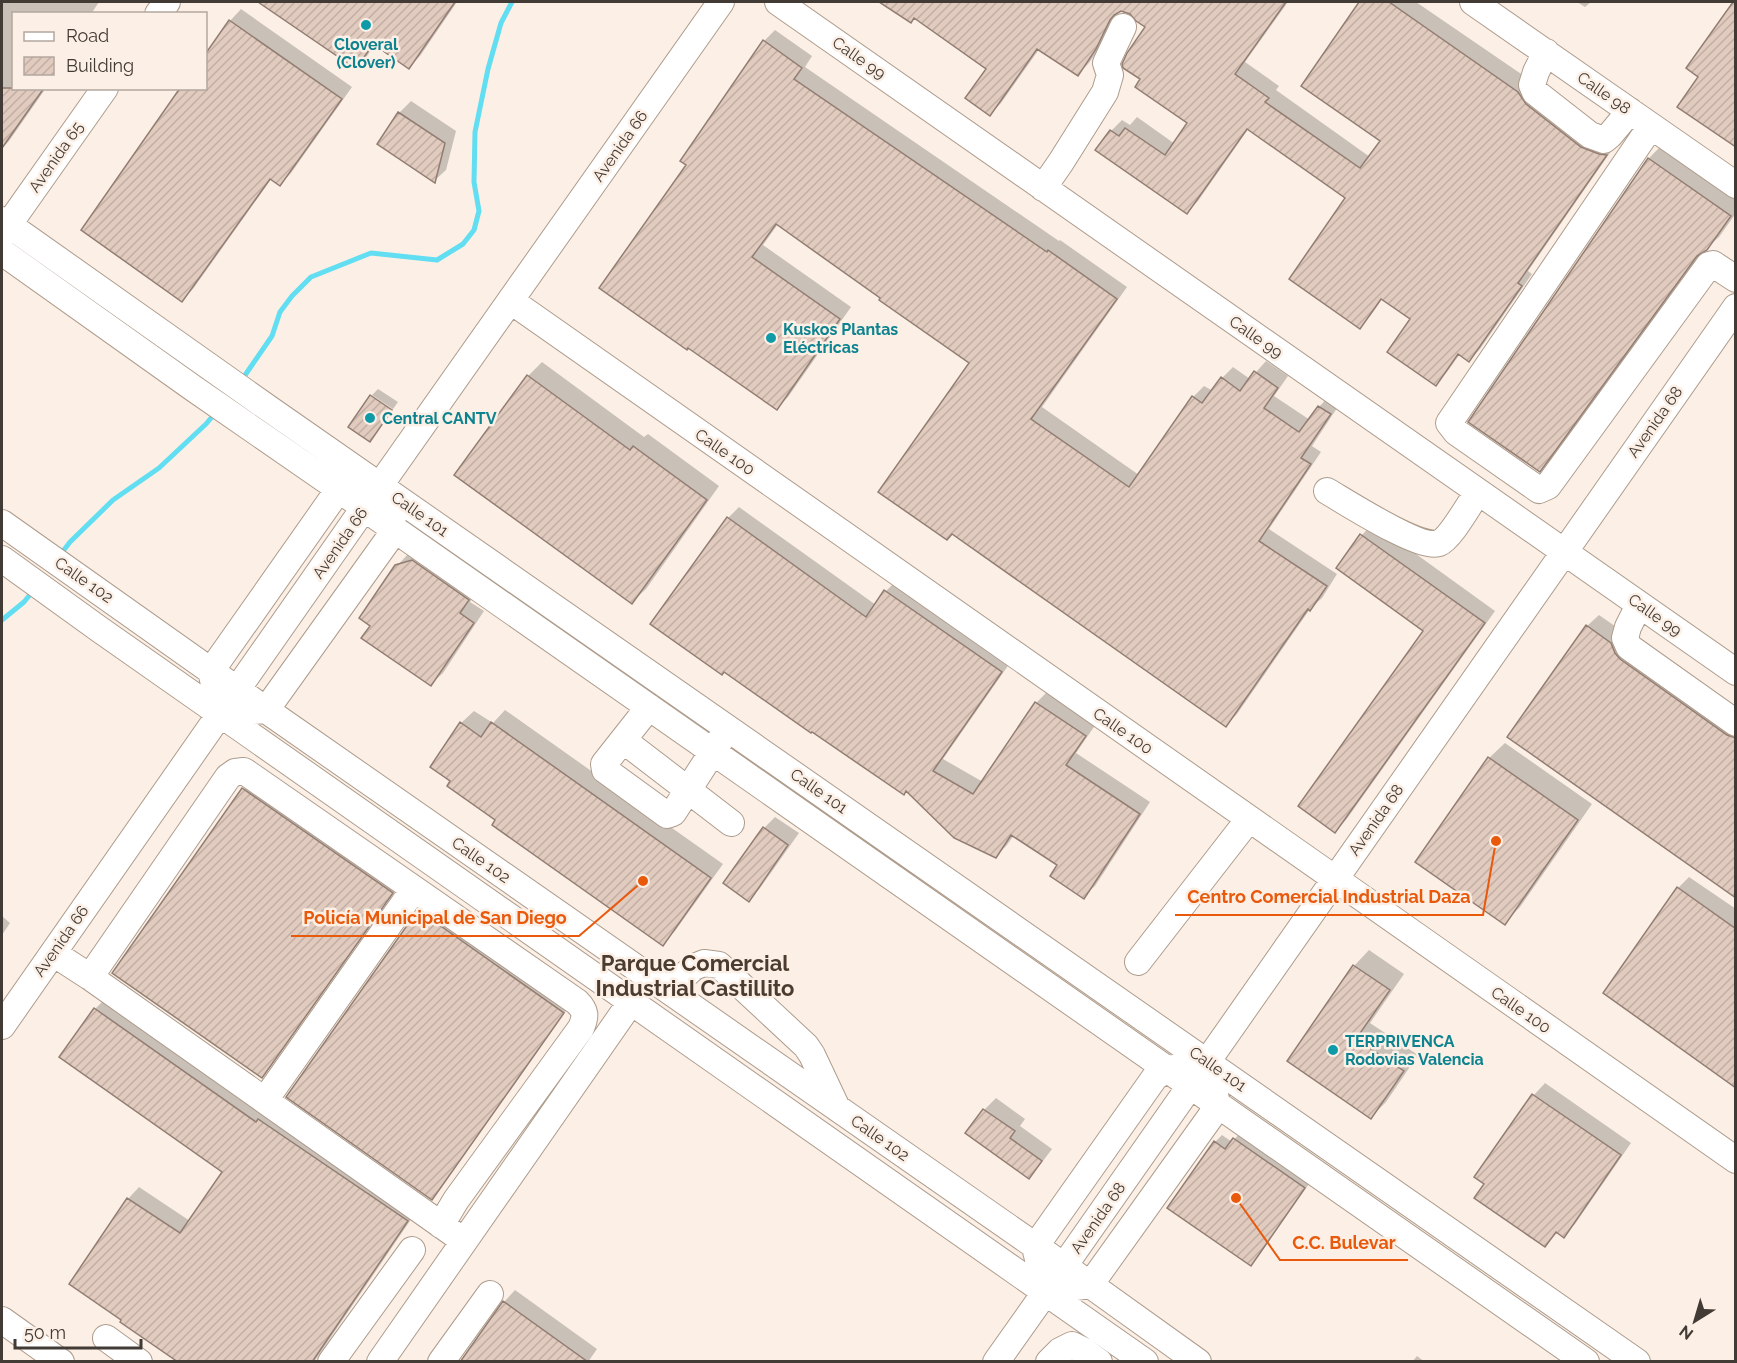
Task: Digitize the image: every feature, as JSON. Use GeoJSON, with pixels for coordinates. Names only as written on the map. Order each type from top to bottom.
{"type":"FeatureCollection","features":[{"type":"Feature","properties":{"kind":"street","name":"Avenida 66"},"geometry":{"type":"LineString","coordinates":[[2,1026],[721,2]]}},
{"type":"Feature","properties":{"kind":"street","name":"Calle 99"},"geometry":{"type":"LineString","coordinates":[[778,2],[1736,672]]}},
{"type":"Feature","properties":{"kind":"street","name":"Calle 98"},"geometry":{"type":"LineString","coordinates":[[1473,2],[1736,185]]}},
{"type":"Feature","properties":{"kind":"street"},"geometry":{"type":"LineString","coordinates":[[1043,188],[1105,92],[1110,75],[1107,63],[1123,27]]}},
{"type":"Feature","properties":{"kind":"street"},"geometry":{"type":"LineString","coordinates":[[1546,52],[1532,85],[1535,92],[1590,135],[1604,140],[1630,111]]}},
{"type":"Feature","properties":{"kind":"street","name":"Avenida 65"},"geometry":{"type":"LineString","coordinates":[[4,226],[104,90]]}},
{"type":"Feature","properties":{"kind":"street"},"geometry":{"type":"LineString","coordinates":[[1651,126],[1449,423],[1456,432],[1539,489],[1548,486],[1709,266],[1713,264],[1736,279]]}},
{"type":"Feature","properties":{"kind":"street","name":"Calle 101"},"geometry":{"type":"LineString","coordinates":[[4,226],[207,365],[1637,1362]]}},
{"type":"Feature","properties":{"kind":"street","name":"Calle 101"},"geometry":{"type":"LineString","coordinates":[[2,252],[395,530],[1586,1362]]}},
{"type":"Feature","properties":{"kind":"street","name":"Calle 100"},"geometry":{"type":"LineString","coordinates":[[511,301],[1736,1160]]}},
{"type":"Feature","properties":{"kind":"street","name":"Avenida 68"},"geometry":{"type":"LineString","coordinates":[[996,1362],[1736,307]]}},
{"type":"Feature","properties":{"kind":"street"},"geometry":{"type":"LineString","coordinates":[[380,486],[395,530],[266,710],[221,714],[211,671],[339,489],[380,486]]}},
{"type":"Feature","properties":{"kind":"street"},"geometry":{"type":"LineString","coordinates":[[1327,491],[1410,538],[1429,544],[1438,543],[1449,535],[1478,492]]}},
{"type":"Feature","properties":{"kind":"street","name":"Calle 102"},"geometry":{"type":"LineString","coordinates":[[2,523],[1198,1362]]}},
{"type":"Feature","properties":{"kind":"street","name":"Calle 102"},"geometry":{"type":"LineString","coordinates":[[6,562],[1145,1362]]}},
{"type":"Feature","properties":{"kind":"street"},"geometry":{"type":"LineString","coordinates":[[1639,605],[1625,638],[1629,647],[1736,723]]}},
{"type":"Feature","properties":{"kind":"street"},"geometry":{"type":"LineString","coordinates":[[649,707],[604,764],[605,770],[667,815],[673,813],[728,728]]}},
{"type":"Feature","properties":{"kind":"street"},"geometry":{"type":"LineString","coordinates":[[623,740],[731,823]]}},
{"type":"Feature","properties":{"kind":"street"},"geometry":{"type":"LineString","coordinates":[[90,977],[228,777],[235,772],[244,771],[578,1002],[584,1009],[586,1018],[581,1028],[456,1200],[441,1225]]}},
{"type":"Feature","properties":{"kind":"street"},"geometry":{"type":"LineString","coordinates":[[1138,962],[1249,819]]}},
{"type":"Feature","properties":{"kind":"street"},"geometry":{"type":"LineString","coordinates":[[265,1100],[414,889]]}},
{"type":"Feature","properties":{"kind":"street"},"geometry":{"type":"LineString","coordinates":[[53,953],[464,1241]]}},
{"type":"Feature","properties":{"kind":"street"},"geometry":{"type":"LineString","coordinates":[[668,990],[694,967],[704,963],[719,965],[806,1046],[837,1108]]}},
{"type":"Feature","properties":{"kind":"street"},"geometry":{"type":"LineString","coordinates":[[383,1361],[631,1002]]}},
{"type":"Feature","properties":{"kind":"street"},"geometry":{"type":"LineString","coordinates":[[1207,1062],[1217,1103],[1211,1116],[1090,1285],[1046,1291],[1035,1247],[1155,1077],[1168,1069],[1207,1062]]}},
{"type":"Feature","properties":{"kind":"street"},"geometry":{"type":"LineString","coordinates":[[331,1362],[412,1250]]}},
{"type":"Feature","properties":{"kind":"street"},"geometry":{"type":"LineString","coordinates":[[1499,1300],[1515,1276]]}},
{"type":"Feature","properties":{"kind":"street"},"geometry":{"type":"LineString","coordinates":[[441,1362],[490,1294]]}},
{"type":"Feature","properties":{"kind":"street"},"geometry":{"type":"LineString","coordinates":[[2,1320],[61,1362]]}},
{"type":"Feature","properties":{"kind":"street"},"geometry":{"type":"LineString","coordinates":[[105,1338],[139,1362]]}},
{"type":"Feature","properties":{"kind":"street"},"geometry":{"type":"LineString","coordinates":[[1049,1362],[1060,1351],[1072,1346],[1084,1351],[1099,1362]]}},
{"type":"Feature","properties":{"kind":"building","name":"Cloveral (Clover)"},"geometry":{"type":"Polygon","coordinates":[[[258,2],[455,2],[409,69],[373,44],[356,69],[258,2]]]}},
{"type":"Feature","properties":{"kind":"building"},"geometry":{"type":"Polygon","coordinates":[[[879,2],[1286,2],[1235,74],[1269,98],[1265,102],[1360,168],[1380,141],[1301,86],[1359,2],[1389,2],[1518,92],[1526,104],[1581,147],[1607,155],[1518,283],[1522,286],[1469,362],[1458,354],[1436,386],[1387,352],[1410,319],[1381,299],[1360,329],[1289,279],[1345,198],[1247,129],[1187,214],[1095,150],[1110,130],[1119,136],[1125,128],[1165,155],[1187,123],[1135,87],[1140,79],[1123,68],[1122,64],[1127,53],[1145,27],[1130,14],[1121,11],[1114,15],[1078,76],[1037,49],[990,116],[965,98],[986,69],[914,18],[911,23],[879,2]]]}},
{"type":"Feature","properties":{"kind":"building"},"geometry":{"type":"Polygon","coordinates":[[[1733,2],[1736,2],[1736,147],[1677,107],[1698,77],[1686,68],[1733,2]]]}},
{"type":"Feature","properties":{"kind":"building"},"geometry":{"type":"Polygon","coordinates":[[[229,20],[342,99],[280,186],[270,179],[182,302],[81,230],[179,90],[207,90],[207,52],[229,20]]]}},
{"type":"Feature","properties":{"kind":"building"},"geometry":{"type":"Polygon","coordinates":[[[763,40],[802,68],[794,79],[1117,299],[1031,419],[1129,487],[1192,396],[1202,403],[1221,377],[1240,391],[1254,371],[1278,388],[1264,408],[1299,432],[1318,406],[1331,414],[1301,458],[1311,464],[1259,541],[1327,586],[1310,611],[1308,609],[1226,727],[952,534],[947,540],[878,492],[969,363],[776,224],[752,257],[840,319],[777,410],[599,288],[686,165],[680,161],[763,40]]]}},
{"type":"Feature","properties":{"kind":"building"},"geometry":{"type":"Polygon","coordinates":[[[2,88],[43,90],[2,148],[2,88]]]}},
{"type":"Feature","properties":{"kind":"building"},"geometry":{"type":"Polygon","coordinates":[[[398,112],[445,143],[435,183],[377,144],[398,112]]]}},
{"type":"Feature","properties":{"kind":"building"},"geometry":{"type":"Polygon","coordinates":[[[1648,158],[1731,216],[1707,250],[1697,256],[1540,472],[1468,422],[1648,158]]]}},
{"type":"Feature","properties":{"kind":"building"},"geometry":{"type":"Polygon","coordinates":[[[527,375],[630,450],[633,446],[707,500],[632,604],[454,475],[527,375]]]}},
{"type":"Feature","properties":{"kind":"building","name":"Central CANTV"},"geometry":{"type":"Polygon","coordinates":[[[370,395],[392,410],[370,442],[348,427],[370,395]]]}},
{"type":"Feature","properties":{"kind":"building"},"geometry":{"type":"Polygon","coordinates":[[[727,517],[866,617],[884,590],[1002,672],[933,771],[973,794],[1035,702],[1086,736],[1066,765],[1140,814],[1084,899],[1050,876],[1057,865],[1011,835],[996,858],[954,838],[906,791],[904,795],[724,672],[722,675],[650,624],[727,517]]]}},
{"type":"Feature","properties":{"kind":"building"},"geometry":{"type":"Polygon","coordinates":[[[1360,534],[1485,623],[1335,833],[1298,806],[1423,631],[1336,568],[1360,534]]]}},
{"type":"Feature","properties":{"kind":"building"},"geometry":{"type":"Polygon","coordinates":[[[412,560],[469,600],[460,613],[474,623],[431,686],[361,638],[370,626],[359,618],[395,565],[412,560]]]}},
{"type":"Feature","properties":{"kind":"building"},"geometry":{"type":"Polygon","coordinates":[[[1586,625],[1611,643],[1620,659],[1727,735],[1736,738],[1736,898],[1507,737],[1586,625]]]}},
{"type":"Feature","properties":{"kind":"building"},"geometry":{"type":"Polygon","coordinates":[[[460,722],[481,737],[491,722],[711,878],[663,946],[492,825],[495,820],[447,786],[450,781],[430,767],[460,722]]]}},
{"type":"Feature","properties":{"kind":"building"},"geometry":{"type":"Polygon","coordinates":[[[1488,757],[1578,820],[1505,925],[1415,862],[1488,757]]]}},
{"type":"Feature","properties":{"kind":"building"},"geometry":{"type":"Polygon","coordinates":[[[242,788],[393,893],[262,1078],[112,973],[242,788]]]}},
{"type":"Feature","properties":{"kind":"building"},"geometry":{"type":"Polygon","coordinates":[[[763,827],[788,845],[749,902],[723,883],[763,827]]]}},
{"type":"Feature","properties":{"kind":"building"},"geometry":{"type":"Polygon","coordinates":[[[1677,887],[1736,929],[1736,1088],[1603,993],[1677,887]]]}},
{"type":"Feature","properties":{"kind":"building"},"geometry":{"type":"Polygon","coordinates":[[[418,910],[564,1013],[432,1200],[286,1097],[418,910]]]}},
{"type":"Feature","properties":{"kind":"building","name":"TERPRIVENCA Rodovias Valencia"},"geometry":{"type":"Polygon","coordinates":[[[1353,965],[1390,990],[1356,1039],[1404,1071],[1371,1119],[1287,1061],[1353,965]]]}},
{"type":"Feature","properties":{"kind":"building"},"geometry":{"type":"Polygon","coordinates":[[[94,1008],[256,1122],[258,1119],[408,1221],[312,1362],[178,1362],[69,1284],[127,1198],[180,1233],[222,1172],[59,1057],[94,1008]]]}},
{"type":"Feature","properties":{"kind":"building"},"geometry":{"type":"Polygon","coordinates":[[[1532,1094],[1621,1155],[1564,1238],[1556,1232],[1545,1247],[1474,1198],[1484,1184],[1474,1177],[1532,1094]]]}},
{"type":"Feature","properties":{"kind":"building"},"geometry":{"type":"Polygon","coordinates":[[[983,1109],[1015,1131],[1010,1138],[1042,1161],[1029,1179],[965,1133],[983,1109]]]}},
{"type":"Feature","properties":{"kind":"building"},"geometry":{"type":"Polygon","coordinates":[[[1233,1138],[1305,1188],[1251,1266],[1167,1208],[1214,1141],[1225,1149],[1233,1138]]]}},
{"type":"Feature","properties":{"kind":"building"},"geometry":{"type":"Polygon","coordinates":[[[503,1301],[588,1362],[460,1362],[503,1301]]]}},
{"type":"Feature","properties":{"kind":"waterway"},"geometry":{"type":"LineString","coordinates":[[241,381],[272,336],[280,312],[311,277],[371,253],[437,260],[463,244],[474,230],[479,211],[474,182],[475,132],[488,69],[501,23],[512,2]]}},
{"type":"Feature","properties":{"kind":"waterway"},"geometry":{"type":"LineString","coordinates":[[60,555],[70,542],[113,500],[159,468],[216,412]]}},
{"type":"Feature","properties":{"kind":"waterway"},"geometry":{"type":"LineString","coordinates":[[2,620],[24,602],[33,591]]}},
{"type":"Feature","properties":{"kind":"place","name":"Cloveral (Clover)"},"geometry":{"type":"Point","coordinates":[366,25]}},
{"type":"Feature","properties":{"kind":"place","name":"Kuskos Plantas Eléctricas"},"geometry":{"type":"Point","coordinates":[771,338]}},
{"type":"Feature","properties":{"kind":"place","name":"Central CANTV"},"geometry":{"type":"Point","coordinates":[370,418]}},
{"type":"Feature","properties":{"kind":"place","name":"Centro Comercial Industrial Daza"},"geometry":{"type":"Point","coordinates":[1496,841]}},
{"type":"Feature","properties":{"kind":"place","name":"Policía Municipal de San Diego"},"geometry":{"type":"Point","coordinates":[643,881]}},
{"type":"Feature","properties":{"kind":"place","name":"TERPRIVENCA Rodovias Valencia"},"geometry":{"type":"Point","coordinates":[1333,1050]}},
{"type":"Feature","properties":{"kind":"place","name":"C.C. Bulevar"},"geometry":{"type":"Point","coordinates":[1236,1198]}},
{"type":"Feature","properties":{"kind":"district","name":"Parque Comercial Industrial Castillito"},"geometry":{"type":"Point","coordinates":[695,976]}}]}
